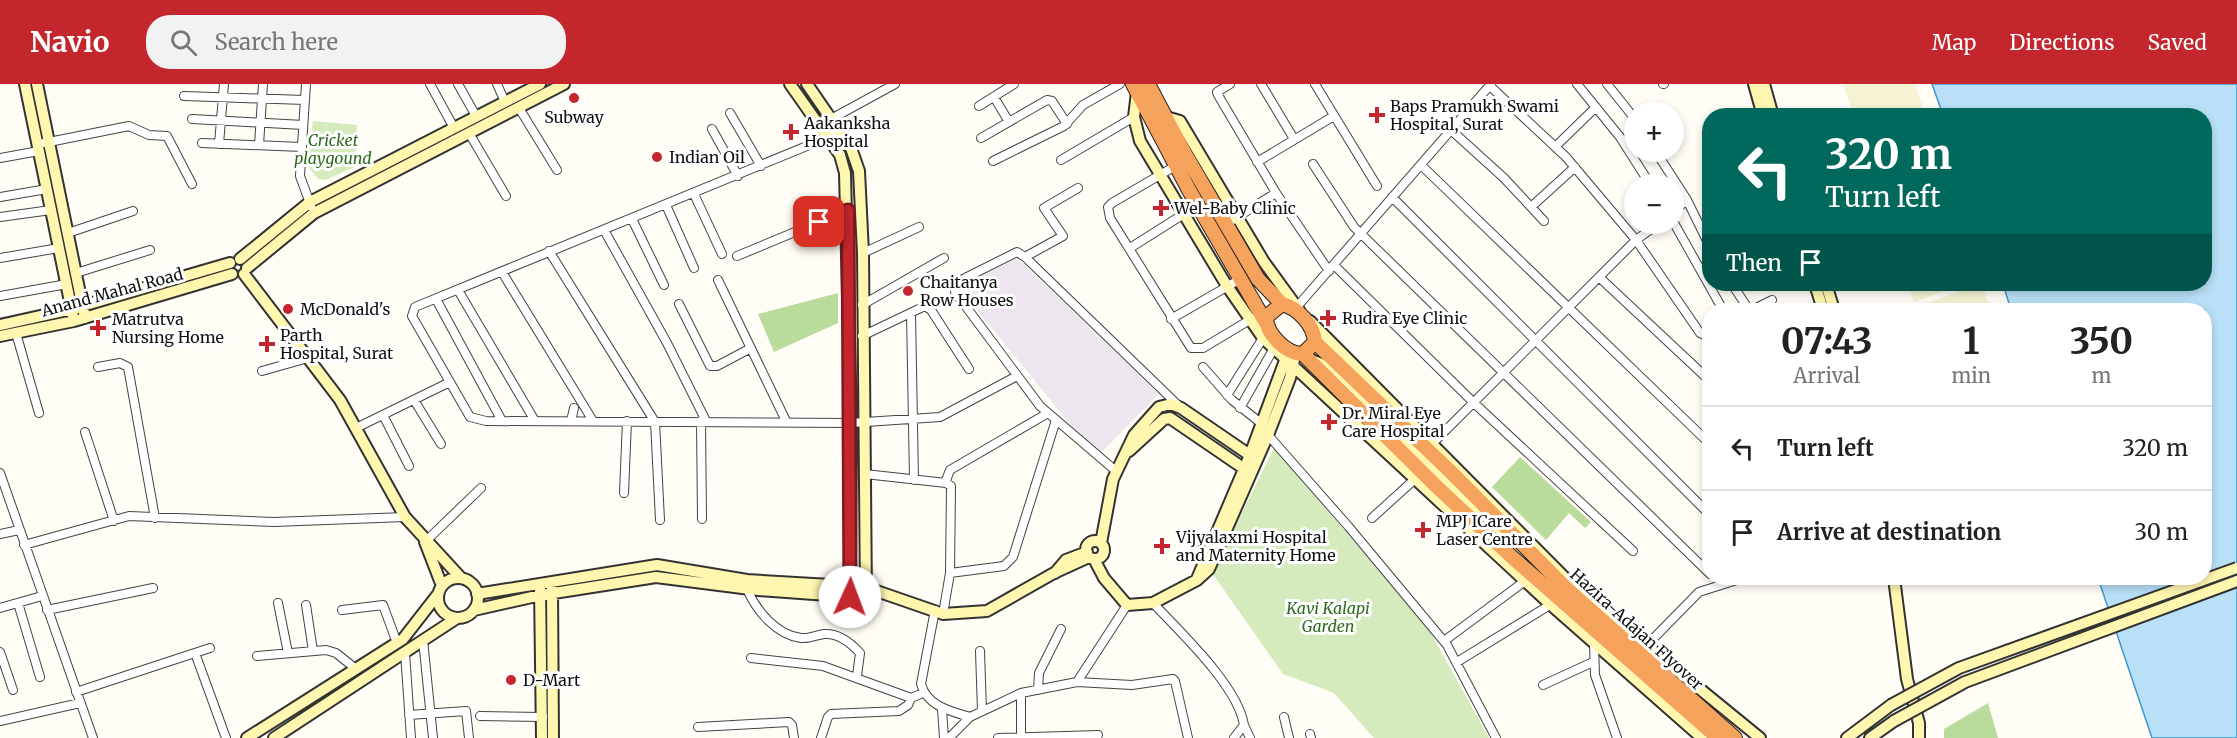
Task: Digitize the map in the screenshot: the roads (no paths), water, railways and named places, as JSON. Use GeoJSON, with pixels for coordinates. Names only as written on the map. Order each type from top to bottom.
{"type":"FeatureCollection","features":[{"type":"Feature","properties":{"kind":"highway"},"geometry":{"type":"LineString","coordinates":[[1142,86],[1156,99],[1231,221],[1252,270]]}},
{"type":"Feature","properties":{"kind":"highway"},"geometry":{"type":"LineString","coordinates":[[1142,86],[1176,165],[1198,205],[1252,270]]}},
{"type":"Feature","properties":{"kind":"highway","name":"Hazira-Adajan Flyover"},"geometry":{"type":"LineString","coordinates":[[1252,270],[1258,279],[1313,329],[1316,343],[1521,541],[1559,598],[1735,738]]}},
{"type":"Feature","properties":{"kind":"highway","name":"Hazira-Adajan Flyover"},"geometry":{"type":"LineString","coordinates":[[1252,270],[1258,319],[1511,556],[1718,738]]}},
{"type":"Feature","properties":{"kind":"highway"},"geometry":{"type":"LineString","coordinates":[[1258,319],[1270,311],[1291,307]]}},
{"type":"Feature","properties":{"kind":"highway"},"geometry":{"type":"LineString","coordinates":[[1296,357],[1316,343]]}},
{"type":"Feature","properties":{"kind":"street"},"geometry":{"type":"LineString","coordinates":[[25,84],[68,233],[76,273],[77,308]]}},
{"type":"Feature","properties":{"kind":"street"},"geometry":{"type":"LineString","coordinates":[[37,84],[47,189],[67,284],[80,320]]}},
{"type":"Feature","properties":{"kind":"street"},"geometry":{"type":"LineString","coordinates":[[219,144],[224,84]]}},
{"type":"Feature","properties":{"kind":"street"},"geometry":{"type":"LineString","coordinates":[[259,146],[263,84]]}},
{"type":"Feature","properties":{"kind":"street"},"geometry":{"type":"LineString","coordinates":[[306,84],[300,176],[312,207]]}},
{"type":"Feature","properties":{"kind":"street"},"geometry":{"type":"LineString","coordinates":[[430,84],[454,128]]}},
{"type":"Feature","properties":{"kind":"street"},"geometry":{"type":"LineString","coordinates":[[458,84],[476,116]]}},
{"type":"Feature","properties":{"kind":"street"},"geometry":{"type":"LineString","coordinates":[[497,84],[505,102]]}},
{"type":"Feature","properties":{"kind":"street","name":"Anand Mahal Road"},"geometry":{"type":"LineString","coordinates":[[0,336],[80,320],[239,267],[312,207],[476,116],[540,84]]}},
{"type":"Feature","properties":{"kind":"street","name":"Anand Mahal Road"},"geometry":{"type":"LineString","coordinates":[[312,207],[469,133],[564,84]]}},
{"type":"Feature","properties":{"kind":"street"},"geometry":{"type":"LineString","coordinates":[[790,84],[843,162],[848,210],[851,592]]}},
{"type":"Feature","properties":{"kind":"street"},"geometry":{"type":"LineString","coordinates":[[807,84],[856,156],[859,171],[863,253],[866,593]]}},
{"type":"Feature","properties":{"kind":"street"},"geometry":{"type":"LineString","coordinates":[[831,119],[895,84]]}},
{"type":"Feature","properties":{"kind":"street"},"geometry":{"type":"LineString","coordinates":[[979,106],[1014,84]]}},
{"type":"Feature","properties":{"kind":"street"},"geometry":{"type":"LineString","coordinates":[[993,162],[1068,124],[1083,105],[1120,84]]}},
{"type":"Feature","properties":{"kind":"street"},"geometry":{"type":"LineString","coordinates":[[1230,84],[1217,93],[1276,193],[1331,268],[1634,551]]}},
{"type":"Feature","properties":{"kind":"street"},"geometry":{"type":"LineString","coordinates":[[1261,84],[1294,139]]}},
{"type":"Feature","properties":{"kind":"street"},"geometry":{"type":"LineString","coordinates":[[1315,84],[1377,186]]}},
{"type":"Feature","properties":{"kind":"street"},"geometry":{"type":"LineString","coordinates":[[1577,84],[1625,143],[1644,174]]}},
{"type":"Feature","properties":{"kind":"street"},"geometry":{"type":"LineString","coordinates":[[1607,84],[1624,105]]}},
{"type":"Feature","properties":{"kind":"street"},"geometry":{"type":"LineString","coordinates":[[1754,84],[1766,108]]}},
{"type":"Feature","properties":{"kind":"street"},"geometry":{"type":"LineString","coordinates":[[1764,84],[1769,108]]}},
{"type":"Feature","properties":{"kind":"street"},"geometry":{"type":"LineString","coordinates":[[1142,86],[1134,117],[1140,141],[1227,286],[1258,319],[1263,338],[1274,348],[1296,357],[1415,479],[1525,581],[1559,598],[1594,643],[1702,738]]}},
{"type":"Feature","properties":{"kind":"street"},"geometry":{"type":"LineString","coordinates":[[1702,333],[1636,240],[1575,167],[1556,146],[1487,86],[1331,268],[1291,307],[1433,443],[1570,583],[1760,738]]}},
{"type":"Feature","properties":{"kind":"street"},"geometry":{"type":"LineString","coordinates":[[184,96],[305,100]]}},
{"type":"Feature","properties":{"kind":"street"},"geometry":{"type":"LineString","coordinates":[[994,97],[1009,122]]}},
{"type":"Feature","properties":{"kind":"street"},"geometry":{"type":"LineString","coordinates":[[981,138],[1050,100],[1068,124]]}},
{"type":"Feature","properties":{"kind":"street"},"geometry":{"type":"LineString","coordinates":[[1556,146],[1596,107]]}},
{"type":"Feature","properties":{"kind":"street"},"geometry":{"type":"LineString","coordinates":[[519,108],[557,170]]}},
{"type":"Feature","properties":{"kind":"street"},"geometry":{"type":"LineString","coordinates":[[730,113],[761,166]]}},
{"type":"Feature","properties":{"kind":"street"},"geometry":{"type":"LineString","coordinates":[[1257,162],[1334,116]]}},
{"type":"Feature","properties":{"kind":"street"},"geometry":{"type":"LineString","coordinates":[[1061,160],[1134,117]]}},
{"type":"Feature","properties":{"kind":"street"},"geometry":{"type":"LineString","coordinates":[[192,119],[303,125]]}},
{"type":"Feature","properties":{"kind":"street"},"geometry":{"type":"LineString","coordinates":[[0,158],[129,126],[149,135],[165,135],[192,184]]}},
{"type":"Feature","properties":{"kind":"street"},"geometry":{"type":"LineString","coordinates":[[712,129],[738,176]]}},
{"type":"Feature","properties":{"kind":"street"},"geometry":{"type":"LineString","coordinates":[[1451,130],[1504,178],[1544,221]]}},
{"type":"Feature","properties":{"kind":"street"},"geometry":{"type":"LineString","coordinates":[[840,132],[415,308],[412,316],[470,417],[479,421],[851,423],[913,419],[949,415],[1017,376]]}},
{"type":"Feature","properties":{"kind":"street"},"geometry":{"type":"LineString","coordinates":[[469,133],[506,196]]}},
{"type":"Feature","properties":{"kind":"street"},"geometry":{"type":"LineString","coordinates":[[202,143],[302,147]]}},
{"type":"Feature","properties":{"kind":"street"},"geometry":{"type":"LineString","coordinates":[[1662,162],[1687,200],[1702,231]]}},
{"type":"Feature","properties":{"kind":"street"},"geometry":{"type":"LineString","coordinates":[[1313,164],[1361,233],[1702,566]]}},
{"type":"Feature","properties":{"kind":"street"},"geometry":{"type":"LineString","coordinates":[[1176,165],[1108,207],[1110,218],[1187,345],[1198,350],[1258,319]]}},
{"type":"Feature","properties":{"kind":"street"},"geometry":{"type":"LineString","coordinates":[[1421,165],[1702,436]]}},
{"type":"Feature","properties":{"kind":"street"},"geometry":{"type":"LineString","coordinates":[[1531,207],[1575,167]]}},
{"type":"Feature","properties":{"kind":"street"},"geometry":{"type":"LineString","coordinates":[[1025,257],[1063,236],[1044,208],[1078,188]]}},
{"type":"Feature","properties":{"kind":"street"},"geometry":{"type":"LineString","coordinates":[[0,197],[47,189]]}},
{"type":"Feature","properties":{"kind":"street"},"geometry":{"type":"LineString","coordinates":[[1231,221],[1276,193]]}},
{"type":"Feature","properties":{"kind":"street"},"geometry":{"type":"LineString","coordinates":[[694,194],[722,254]]}},
{"type":"Feature","properties":{"kind":"street"},"geometry":{"type":"LineString","coordinates":[[1392,197],[1702,507]]}},
{"type":"Feature","properties":{"kind":"street"},"geometry":{"type":"LineString","coordinates":[[666,205],[694,268]]}},
{"type":"Feature","properties":{"kind":"street"},"geometry":{"type":"LineString","coordinates":[[1130,248],[1198,205]]}},
{"type":"Feature","properties":{"kind":"street"},"geometry":{"type":"LineString","coordinates":[[0,217],[51,210]]}},
{"type":"Feature","properties":{"kind":"street"},"geometry":{"type":"LineString","coordinates":[[737,256],[848,210]]}},
{"type":"Feature","properties":{"kind":"street"},"geometry":{"type":"LineString","coordinates":[[68,233],[133,211]]}},
{"type":"Feature","properties":{"kind":"street"},"geometry":{"type":"LineString","coordinates":[[632,219],[664,285]]}},
{"type":"Feature","properties":{"kind":"street"},"geometry":{"type":"LineString","coordinates":[[863,253],[920,227]]}},
{"type":"Feature","properties":{"kind":"street"},"geometry":{"type":"LineString","coordinates":[[604,230],[668,343],[704,421],[702,519]]}},
{"type":"Feature","properties":{"kind":"street"},"geometry":{"type":"LineString","coordinates":[[1433,443],[1644,234]]}},
{"type":"Feature","properties":{"kind":"street"},"geometry":{"type":"LineString","coordinates":[[1680,234],[1702,273]]}},
{"type":"Feature","properties":{"kind":"street"},"geometry":{"type":"LineString","coordinates":[[0,258],[59,248]]}},
{"type":"Feature","properties":{"kind":"street"},"geometry":{"type":"LineString","coordinates":[[76,273],[150,250]]}},
{"type":"Feature","properties":{"kind":"street"},"geometry":{"type":"LineString","coordinates":[[549,251],[655,422],[660,520]]}},
{"type":"Feature","properties":{"kind":"street"},"geometry":{"type":"LineString","coordinates":[[1117,472],[1048,413],[1017,376],[953,288],[955,283],[1015,253],[1025,257],[1180,407],[1253,458]]}},
{"type":"Feature","properties":{"kind":"street"},"geometry":{"type":"LineString","coordinates":[[862,304],[944,258]]}},
{"type":"Feature","properties":{"kind":"street"},"geometry":{"type":"LineString","coordinates":[[239,267],[340,400],[405,518],[461,578],[470,582],[477,594],[474,610]]}},
{"type":"Feature","properties":{"kind":"street","name":"Anand Mahal Road"},"geometry":{"type":"LineString","coordinates":[[0,325],[239,267]]}},
{"type":"Feature","properties":{"kind":"street"},"geometry":{"type":"LineString","coordinates":[[1171,319],[1252,270]]}},
{"type":"Feature","properties":{"kind":"street"},"geometry":{"type":"LineString","coordinates":[[502,272],[593,421]]}},
{"type":"Feature","properties":{"kind":"street"},"geometry":{"type":"LineString","coordinates":[[1599,278],[1702,374]]}},
{"type":"Feature","properties":{"kind":"street"},"geometry":{"type":"LineString","coordinates":[[718,280],[786,422]]}},
{"type":"Feature","properties":{"kind":"street"},"geometry":{"type":"LineString","coordinates":[[0,296],[67,284]]}},
{"type":"Feature","properties":{"kind":"street"},"geometry":{"type":"LineString","coordinates":[[458,290],[535,421]]}},
{"type":"Feature","properties":{"kind":"street"},"geometry":{"type":"LineString","coordinates":[[436,299],[502,421]]}},
{"type":"Feature","properties":{"kind":"street"},"geometry":{"type":"LineString","coordinates":[[1765,303],[1772,300]]}},
{"type":"Feature","properties":{"kind":"street"},"geometry":{"type":"LineString","coordinates":[[679,304],[710,366],[717,366],[751,348]]}},
{"type":"Feature","properties":{"kind":"street"},"geometry":{"type":"LineString","coordinates":[[862,336],[928,307],[969,369]]}},
{"type":"Feature","properties":{"kind":"street"},"geometry":{"type":"LineString","coordinates":[[911,313],[914,480]]}},
{"type":"Feature","properties":{"kind":"street"},"geometry":{"type":"LineString","coordinates":[[16,333],[39,413]]}},
{"type":"Feature","properties":{"kind":"street"},"geometry":{"type":"LineString","coordinates":[[1227,395],[1263,338]]}},
{"type":"Feature","properties":{"kind":"street"},"geometry":{"type":"LineString","coordinates":[[1240,408],[1274,348]]}},
{"type":"Feature","properties":{"kind":"street"},"geometry":{"type":"LineString","coordinates":[[1253,458],[1268,435],[1296,357]]}},
{"type":"Feature","properties":{"kind":"street"},"geometry":{"type":"LineString","coordinates":[[1127,605],[1153,603],[1197,580],[1209,569],[1253,458],[1262,424],[1296,357]]}},
{"type":"Feature","properties":{"kind":"street"},"geometry":{"type":"LineString","coordinates":[[262,371],[308,358]]}},
{"type":"Feature","properties":{"kind":"street"},"geometry":{"type":"LineString","coordinates":[[98,367],[120,363],[128,367],[155,518]]}},
{"type":"Feature","properties":{"kind":"street"},"geometry":{"type":"LineString","coordinates":[[1203,367],[1240,408],[1262,424]]}},
{"type":"Feature","properties":{"kind":"street"},"geometry":{"type":"LineString","coordinates":[[356,428],[450,382]]}},
{"type":"Feature","properties":{"kind":"street"},"geometry":{"type":"LineString","coordinates":[[414,400],[441,444]]}},
{"type":"Feature","properties":{"kind":"street"},"geometry":{"type":"LineString","coordinates":[[1127,605],[1104,578],[1092,556],[1092,542],[1101,543],[1109,494],[1134,435],[1159,407],[1172,404],[1180,407]]}},
{"type":"Feature","properties":{"kind":"street"},"geometry":{"type":"LineString","coordinates":[[571,421],[574,408]]}},
{"type":"Feature","properties":{"kind":"street"},"geometry":{"type":"LineString","coordinates":[[945,483],[950,470],[1048,413]]}},
{"type":"Feature","properties":{"kind":"street"},"geometry":{"type":"LineString","coordinates":[[383,415],[409,466]]}},
{"type":"Feature","properties":{"kind":"street"},"geometry":{"type":"LineString","coordinates":[[1129,451],[1164,419],[1170,418],[1247,472]]}},
{"type":"Feature","properties":{"kind":"street"},"geometry":{"type":"LineString","coordinates":[[950,573],[1004,566],[1013,558],[1056,420]]}},
{"type":"Feature","properties":{"kind":"street"},"geometry":{"type":"LineString","coordinates":[[624,493],[627,421]]}},
{"type":"Feature","properties":{"kind":"street"},"geometry":{"type":"LineString","coordinates":[[85,432],[114,520]]}},
{"type":"Feature","properties":{"kind":"street"},"geometry":{"type":"LineString","coordinates":[[1268,435],[1444,641],[1496,738]]}},
{"type":"Feature","properties":{"kind":"street"},"geometry":{"type":"LineString","coordinates":[[0,473],[93,738]]}},
{"type":"Feature","properties":{"kind":"street"},"geometry":{"type":"LineString","coordinates":[[865,474],[945,483],[949,484],[952,490],[950,573],[921,684],[923,693],[942,709],[970,717]]}},
{"type":"Feature","properties":{"kind":"street"},"geometry":{"type":"LineString","coordinates":[[1372,518],[1415,479]]}},
{"type":"Feature","properties":{"kind":"street"},"geometry":{"type":"LineString","coordinates":[[424,536],[481,488]]}},
{"type":"Feature","properties":{"kind":"street"},"geometry":{"type":"LineString","coordinates":[[24,545],[129,516],[274,522],[405,518]]}},
{"type":"Feature","properties":{"kind":"street"},"geometry":{"type":"LineString","coordinates":[[0,534],[19,530]]}},
{"type":"Feature","properties":{"kind":"street"},"geometry":{"type":"LineString","coordinates":[[424,536],[440,590],[441,608],[457,618]]}},
{"type":"Feature","properties":{"kind":"street"},"geometry":{"type":"LineString","coordinates":[[552,587],[656,577],[747,589],[866,593],[888,596],[939,612],[987,611],[1054,573],[1092,556]]}},
{"type":"Feature","properties":{"kind":"street"},"geometry":{"type":"LineString","coordinates":[[477,594],[552,587],[650,565],[747,580],[851,592]]}},
{"type":"Feature","properties":{"kind":"street"},"geometry":{"type":"LineString","coordinates":[[2212,577],[2237,568]]}},
{"type":"Feature","properties":{"kind":"street"},"geometry":{"type":"LineString","coordinates":[[247,738],[397,643],[410,633],[440,590],[451,579],[461,578]]}},
{"type":"Feature","properties":{"kind":"street"},"geometry":{"type":"LineString","coordinates":[[1444,641],[1525,581]]}},
{"type":"Feature","properties":{"kind":"street"},"geometry":{"type":"LineString","coordinates":[[1870,738],[1894,721],[1965,682],[2237,582]]}},
{"type":"Feature","properties":{"kind":"street"},"geometry":{"type":"LineString","coordinates":[[1647,645],[1699,592],[1710,585]]}},
{"type":"Feature","properties":{"kind":"street"},"geometry":{"type":"LineString","coordinates":[[1895,585],[1907,679],[1919,723],[1919,738]]}},
{"type":"Feature","properties":{"kind":"street"},"geometry":{"type":"LineString","coordinates":[[1846,738],[1891,705],[1959,668],[2190,585]]}},
{"type":"Feature","properties":{"kind":"street"},"geometry":{"type":"LineString","coordinates":[[552,587],[553,738]]}},
{"type":"Feature","properties":{"kind":"street"},"geometry":{"type":"LineString","coordinates":[[47,610],[153,588]]}},
{"type":"Feature","properties":{"kind":"street"},"geometry":{"type":"LineString","coordinates":[[274,738],[457,618],[464,617],[474,610],[540,589]]}},
{"type":"Feature","properties":{"kind":"street"},"geometry":{"type":"LineString","coordinates":[[540,589],[542,738]]}},
{"type":"Feature","properties":{"kind":"street"},"geometry":{"type":"LineString","coordinates":[[747,589],[761,613],[781,630],[799,638],[824,634],[842,638],[860,653],[857,676]]}},
{"type":"Feature","properties":{"kind":"street"},"geometry":{"type":"LineString","coordinates":[[0,608],[42,596]]}},
{"type":"Feature","properties":{"kind":"street"},"geometry":{"type":"LineString","coordinates":[[1456,663],[1559,598]]}},
{"type":"Feature","properties":{"kind":"street"},"geometry":{"type":"LineString","coordinates":[[18,603],[40,677]]}},
{"type":"Feature","properties":{"kind":"street"},"geometry":{"type":"LineString","coordinates":[[278,603],[288,653]]}},
{"type":"Feature","properties":{"kind":"street"},"geometry":{"type":"LineString","coordinates":[[1153,603],[1212,666],[1240,711],[1250,738]]}},
{"type":"Feature","properties":{"kind":"street"},"geometry":{"type":"LineString","coordinates":[[306,605],[314,651]]}},
{"type":"Feature","properties":{"kind":"street"},"geometry":{"type":"LineString","coordinates":[[342,610],[383,605],[397,643]]}},
{"type":"Feature","properties":{"kind":"street"},"geometry":{"type":"LineString","coordinates":[[1077,682],[1127,605]]}},
{"type":"Feature","properties":{"kind":"street"},"geometry":{"type":"LineString","coordinates":[[1038,690],[1041,668],[1061,628]]}},
{"type":"Feature","properties":{"kind":"street"},"geometry":{"type":"LineString","coordinates":[[423,640],[433,738]]}},
{"type":"Feature","properties":{"kind":"street"},"geometry":{"type":"LineString","coordinates":[[1594,643],[1593,662],[1617,738]]}},
{"type":"Feature","properties":{"kind":"street"},"geometry":{"type":"LineString","coordinates":[[76,692],[210,648]]}},
{"type":"Feature","properties":{"kind":"street"},"geometry":{"type":"LineString","coordinates":[[257,656],[331,651],[356,669]]}},
{"type":"Feature","properties":{"kind":"street"},"geometry":{"type":"LineString","coordinates":[[980,651],[982,711]]}},
{"type":"Feature","properties":{"kind":"street"},"geometry":{"type":"LineString","coordinates":[[0,652],[13,690]]}},
{"type":"Feature","properties":{"kind":"street"},"geometry":{"type":"LineString","coordinates":[[195,653],[226,738]]}},
{"type":"Feature","properties":{"kind":"street"},"geometry":{"type":"LineString","coordinates":[[405,653],[411,738]]}},
{"type":"Feature","properties":{"kind":"street"},"geometry":{"type":"LineString","coordinates":[[751,658],[823,666],[857,676],[911,698]]}},
{"type":"Feature","properties":{"kind":"street"},"geometry":{"type":"LineString","coordinates":[[1543,685],[1593,662]]}},
{"type":"Feature","properties":{"kind":"street"},"geometry":{"type":"LineString","coordinates":[[946,738],[970,717],[1021,693],[1077,682],[1132,685],[1173,679],[1188,738]]}},
{"type":"Feature","properties":{"kind":"street"},"geometry":{"type":"LineString","coordinates":[[821,738],[831,714],[899,711],[908,705],[911,698],[923,693]]}},
{"type":"Feature","properties":{"kind":"street"},"geometry":{"type":"LineString","coordinates":[[1021,693],[1021,737]]}},
{"type":"Feature","properties":{"kind":"street"},"geometry":{"type":"LineString","coordinates":[[0,721],[80,703]]}},
{"type":"Feature","properties":{"kind":"street"},"geometry":{"type":"LineString","coordinates":[[942,709],[946,738]]}},
{"type":"Feature","properties":{"kind":"street"},"geometry":{"type":"LineString","coordinates":[[409,715],[466,711],[469,738]]}},
{"type":"Feature","properties":{"kind":"street"},"geometry":{"type":"LineString","coordinates":[[480,716],[543,717]]}},
{"type":"Feature","properties":{"kind":"street"},"geometry":{"type":"LineString","coordinates":[[1284,717],[1289,738]]}},
{"type":"Feature","properties":{"kind":"street"},"geometry":{"type":"LineString","coordinates":[[698,727],[789,722],[792,725],[794,738]]}},
{"type":"Feature","properties":{"kind":"street"},"geometry":{"type":"LineString","coordinates":[[1234,738],[1244,725]]}},
{"type":"Feature","properties":{"kind":"street"},"geometry":{"type":"LineString","coordinates":[[998,738],[1098,735]]}},
{"type":"Feature","properties":{"kind":"water"},"geometry":{"type":"Polygon","coordinates":[[[1932,84],[2237,84],[2237,738],[2152,738],[2100,585],[2212,585],[2212,303],[2009,303],[2005,291],[2212,291],[2212,108],[1941,108],[1932,84]]]}},
{"type":"Feature","properties":{"kind":"place","name":"Subway"},"geometry":{"type":"Point","coordinates":[574,98]}},
{"type":"Feature","properties":{"kind":"place","name":"Baps Pramukh Swami Hospital, Surat"},"geometry":{"type":"Point","coordinates":[1377,115]}},
{"type":"Feature","properties":{"kind":"place","name":"Aakanksha Hospital"},"geometry":{"type":"Point","coordinates":[791,132]}},
{"type":"Feature","properties":{"kind":"place","name":"Indian Oil"},"geometry":{"type":"Point","coordinates":[657,157]}},
{"type":"Feature","properties":{"kind":"place","name":"Wel-Baby Clinic"},"geometry":{"type":"Point","coordinates":[1161,208]}},
{"type":"Feature","properties":{"kind":"place","name":"Chaitanya Row Houses"},"geometry":{"type":"Point","coordinates":[908,291]}},
{"type":"Feature","properties":{"kind":"place","name":"McDonald's"},"geometry":{"type":"Point","coordinates":[288,309]}},
{"type":"Feature","properties":{"kind":"place","name":"Rudra Eye Clinic"},"geometry":{"type":"Point","coordinates":[1328,318]}},
{"type":"Feature","properties":{"kind":"place","name":"Matrutva Nursing Home"},"geometry":{"type":"Point","coordinates":[98,328]}},
{"type":"Feature","properties":{"kind":"place","name":"Parth Hospital, Surat"},"geometry":{"type":"Point","coordinates":[267,344]}},
{"type":"Feature","properties":{"kind":"place","name":"Dr. Miral Eye Care Hospital"},"geometry":{"type":"Point","coordinates":[1329,422]}},
{"type":"Feature","properties":{"kind":"place","name":"MPJ ICare Laser Centre"},"geometry":{"type":"Point","coordinates":[1423,530]}},
{"type":"Feature","properties":{"kind":"place","name":"Vijyalaxmi Hospital and Maternity Home"},"geometry":{"type":"Point","coordinates":[1162,546]}},
{"type":"Feature","properties":{"kind":"place","name":"D-Mart"},"geometry":{"type":"Point","coordinates":[511,680]}},
{"type":"Feature","properties":{"kind":"park label","name":"Cricket playgound"},"geometry":{"type":"Point","coordinates":[333,149]}},
{"type":"Feature","properties":{"kind":"park label","name":"Kavi Kalapi Garden"},"geometry":{"type":"Point","coordinates":[1328,617]}}]}
